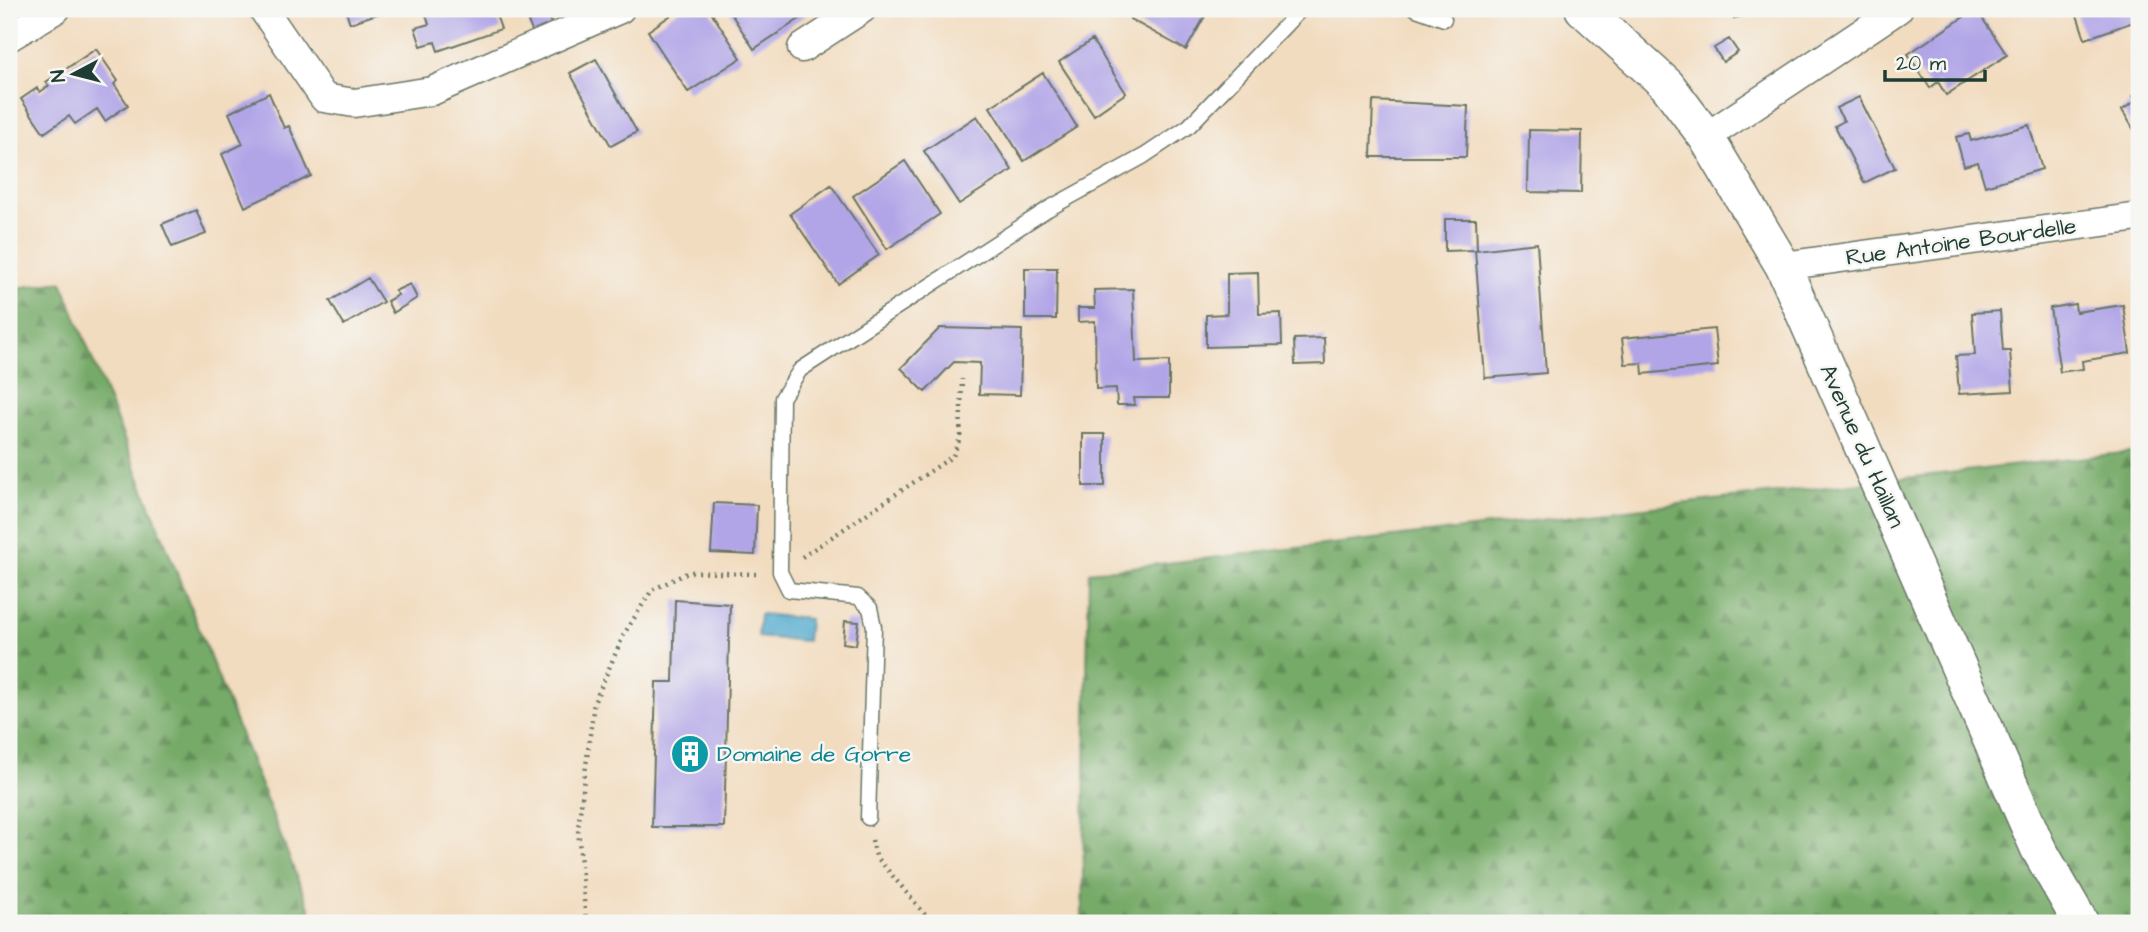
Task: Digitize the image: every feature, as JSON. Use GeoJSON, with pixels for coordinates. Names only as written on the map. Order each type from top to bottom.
{"type":"FeatureCollection","features":[{"type":"Feature","properties":{"kind":"street"},"geometry":{"type":"LineString","coordinates":[[9,37],[56,9]]}},
{"type":"Feature","properties":{"kind":"street"},"geometry":{"type":"LineString","coordinates":[[263,9],[324,98],[354,103],[432,91],[620,9]]}},
{"type":"Feature","properties":{"kind":"street"},"geometry":{"type":"LineString","coordinates":[[802,48],[862,9]]}},
{"type":"Feature","properties":{"kind":"street","name":"Avenue du Haillan"},"geometry":{"type":"LineString","coordinates":[[1583,9],[1667,85],[1706,137],[1783,266],[2038,848],[2081,923]]}},
{"type":"Feature","properties":{"kind":"street"},"geometry":{"type":"LineString","coordinates":[[1706,137],[1898,9]]}},
{"type":"Feature","properties":{"kind":"street","name":"Rue Antoine Bourdelle"},"geometry":{"type":"LineString","coordinates":[[1783,266],[2139,217]]}},
{"type":"Feature","properties":{"kind":"lane"},"geometry":{"type":"LineString","coordinates":[[868,818],[874,627],[870,608],[858,597],[789,590],[780,572],[782,398],[800,370],[1048,209],[1144,156],[1189,126],[1301,9]]}},
{"type":"Feature","properties":{"kind":"lane"},"geometry":{"type":"LineString","coordinates":[[1416,9],[1444,19]]}},
{"type":"Feature","properties":{"kind":"path"},"geometry":{"type":"LineString","coordinates":[[586,923],[578,829],[594,703],[624,634],[652,590],[689,572],[746,575],[780,572],[953,456],[960,438],[961,379]]}},
{"type":"Feature","properties":{"kind":"path"},"geometry":{"type":"LineString","coordinates":[[868,818],[876,856],[932,923]]}},
{"type":"Feature","properties":{"kind":"green space"},"geometry":{"type":"Polygon","coordinates":[[[62,282],[315,923],[9,923],[9,289],[62,282]]]}},
{"type":"Feature","properties":{"kind":"green space"},"geometry":{"type":"Polygon","coordinates":[[[2139,451],[2139,923],[1073,923],[1082,921],[1089,572],[2139,451]]]}},
{"type":"Feature","properties":{"kind":"water"},"geometry":{"type":"Polygon","coordinates":[[[760,614],[809,619],[807,641],[758,637],[760,614]]]}},
{"type":"Feature","properties":{"kind":"building"},"geometry":{"type":"Polygon","coordinates":[[[345,9],[392,9],[350,23],[345,9]]]}},
{"type":"Feature","properties":{"kind":"building"},"geometry":{"type":"Polygon","coordinates":[[[424,9],[494,9],[501,29],[438,51],[435,42],[421,46],[415,28],[429,24],[424,9]]]}},
{"type":"Feature","properties":{"kind":"building"},"geometry":{"type":"Polygon","coordinates":[[[680,9],[709,9],[741,58],[688,92],[648,31],[680,9]]]}},
{"type":"Feature","properties":{"kind":"building"},"geometry":{"type":"Polygon","coordinates":[[[728,9],[804,9],[807,14],[754,49],[728,9]]]}},
{"type":"Feature","properties":{"kind":"building"},"geometry":{"type":"Polygon","coordinates":[[[1135,9],[1209,9],[1186,50],[1130,19],[1135,9]]]}},
{"type":"Feature","properties":{"kind":"building"},"geometry":{"type":"Polygon","coordinates":[[[1732,9],[1772,9],[1773,10],[1734,18],[1732,9]]]}},
{"type":"Feature","properties":{"kind":"building"},"geometry":{"type":"Polygon","coordinates":[[[1976,9],[2007,55],[1946,95],[1938,82],[1930,88],[1908,54],[1976,9]]]}},
{"type":"Feature","properties":{"kind":"building"},"geometry":{"type":"Polygon","coordinates":[[[2075,9],[2139,9],[2139,20],[2085,39],[2075,9]]]}},
{"type":"Feature","properties":{"kind":"building"},"geometry":{"type":"Polygon","coordinates":[[[546,12],[553,28],[534,36],[527,19],[546,12]]]}},
{"type":"Feature","properties":{"kind":"building"},"geometry":{"type":"Polygon","coordinates":[[[1729,39],[1738,52],[1723,62],[1714,48],[1729,39]]]}},
{"type":"Feature","properties":{"kind":"building"},"geometry":{"type":"Polygon","coordinates":[[[1092,40],[1126,93],[1094,115],[1059,62],[1092,40]]]}},
{"type":"Feature","properties":{"kind":"building"},"geometry":{"type":"Polygon","coordinates":[[[96,49],[118,81],[114,84],[128,105],[105,121],[97,109],[75,124],[69,116],[44,133],[21,99],[37,88],[40,92],[49,86],[46,82],[96,49]]]}},
{"type":"Feature","properties":{"kind":"building"},"geometry":{"type":"Polygon","coordinates":[[[596,59],[637,132],[611,146],[570,73],[596,59]]]}},
{"type":"Feature","properties":{"kind":"building"},"geometry":{"type":"Polygon","coordinates":[[[1043,73],[1077,127],[1024,161],[990,107],[1043,73]]]}},
{"type":"Feature","properties":{"kind":"building"},"geometry":{"type":"Polygon","coordinates":[[[2139,92],[2139,138],[2122,110],[2136,101],[2133,96],[2139,92]]]}},
{"type":"Feature","properties":{"kind":"building"},"geometry":{"type":"Polygon","coordinates":[[[269,93],[284,128],[289,126],[311,176],[245,207],[222,154],[243,144],[229,113],[269,93]]]}},
{"type":"Feature","properties":{"kind":"building"},"geometry":{"type":"Polygon","coordinates":[[[1859,97],[1895,168],[1864,183],[1835,126],[1844,121],[1836,108],[1859,97]]]}},
{"type":"Feature","properties":{"kind":"building"},"geometry":{"type":"Polygon","coordinates":[[[1373,101],[1468,106],[1466,157],[1371,157],[1373,101]]]}},
{"type":"Feature","properties":{"kind":"building"},"geometry":{"type":"Polygon","coordinates":[[[977,116],[1012,170],[959,204],[924,151],[977,116]]]}},
{"type":"Feature","properties":{"kind":"building"},"geometry":{"type":"Polygon","coordinates":[[[2029,125],[2042,169],[1985,186],[1978,162],[1964,166],[1956,137],[1969,134],[1971,141],[2029,125]]]}},
{"type":"Feature","properties":{"kind":"building"},"geometry":{"type":"Polygon","coordinates":[[[1529,130],[1582,131],[1581,193],[1528,192],[1529,130]]]}},
{"type":"Feature","properties":{"kind":"building"},"geometry":{"type":"Polygon","coordinates":[[[905,161],[940,214],[887,249],[853,196],[905,161]]]}},
{"type":"Feature","properties":{"kind":"building"},"geometry":{"type":"Polygon","coordinates":[[[831,185],[879,255],[838,284],[790,214],[831,185]]]}},
{"type":"Feature","properties":{"kind":"building"},"geometry":{"type":"Polygon","coordinates":[[[196,210],[206,234],[172,247],[162,224],[196,210]]]}},
{"type":"Feature","properties":{"kind":"building"},"geometry":{"type":"Polygon","coordinates":[[[1445,219],[1476,219],[1477,250],[1537,243],[1546,373],[1485,378],[1475,250],[1445,251],[1445,219]]]}},
{"type":"Feature","properties":{"kind":"building"},"geometry":{"type":"Polygon","coordinates":[[[1025,268],[1057,268],[1056,319],[1025,319],[1025,268]]]}},
{"type":"Feature","properties":{"kind":"building"},"geometry":{"type":"Polygon","coordinates":[[[1258,272],[1259,314],[1281,313],[1282,345],[1206,347],[1206,315],[1227,314],[1227,273],[1258,272]]]}},
{"type":"Feature","properties":{"kind":"building"},"geometry":{"type":"Polygon","coordinates":[[[368,278],[383,302],[344,325],[330,301],[368,278]]]}},
{"type":"Feature","properties":{"kind":"building"},"geometry":{"type":"Polygon","coordinates":[[[410,284],[417,298],[393,313],[387,301],[398,295],[395,291],[410,284]]]}},
{"type":"Feature","properties":{"kind":"building"},"geometry":{"type":"Polygon","coordinates":[[[1133,289],[1136,362],[1169,361],[1169,398],[1134,398],[1135,405],[1117,405],[1116,388],[1096,389],[1095,321],[1078,322],[1078,308],[1095,308],[1094,290],[1133,289]]]}},
{"type":"Feature","properties":{"kind":"building"},"geometry":{"type":"Polygon","coordinates":[[[2075,304],[2076,312],[2123,305],[2130,353],[2082,361],[2083,369],[2060,372],[2050,308],[2075,304]]]}},
{"type":"Feature","properties":{"kind":"building"},"geometry":{"type":"Polygon","coordinates":[[[2000,311],[2003,351],[2010,351],[2013,391],[1959,394],[1956,356],[1975,355],[1972,313],[2000,311]]]}},
{"type":"Feature","properties":{"kind":"building"},"geometry":{"type":"Polygon","coordinates":[[[940,328],[1022,330],[1020,395],[979,394],[980,363],[954,362],[925,392],[901,368],[940,328]]]}},
{"type":"Feature","properties":{"kind":"building"},"geometry":{"type":"Polygon","coordinates":[[[1714,329],[1718,366],[1643,374],[1642,363],[1625,364],[1622,338],[1714,329]]]}},
{"type":"Feature","properties":{"kind":"building"},"geometry":{"type":"Polygon","coordinates":[[[1324,338],[1325,364],[1295,365],[1294,339],[1324,338]]]}},
{"type":"Feature","properties":{"kind":"building"},"geometry":{"type":"Polygon","coordinates":[[[1083,434],[1105,434],[1105,486],[1083,486],[1083,434]]]}},
{"type":"Feature","properties":{"kind":"building"},"geometry":{"type":"Polygon","coordinates":[[[714,503],[757,505],[755,555],[711,553],[714,503]]]}},
{"type":"Feature","properties":{"kind":"building","name":"Domaine de Gorre"},"geometry":{"type":"Polygon","coordinates":[[[675,600],[730,604],[724,827],[652,827],[656,682],[673,682],[675,600]]]}},
{"type":"Feature","properties":{"kind":"building"},"geometry":{"type":"Polygon","coordinates":[[[845,621],[859,622],[856,645],[843,643],[845,621]]]}},
{"type":"Feature","properties":{"kind":"place","name":"Domaine de Gorre"},"geometry":{"type":"Point","coordinates":[690,754]}}]}
